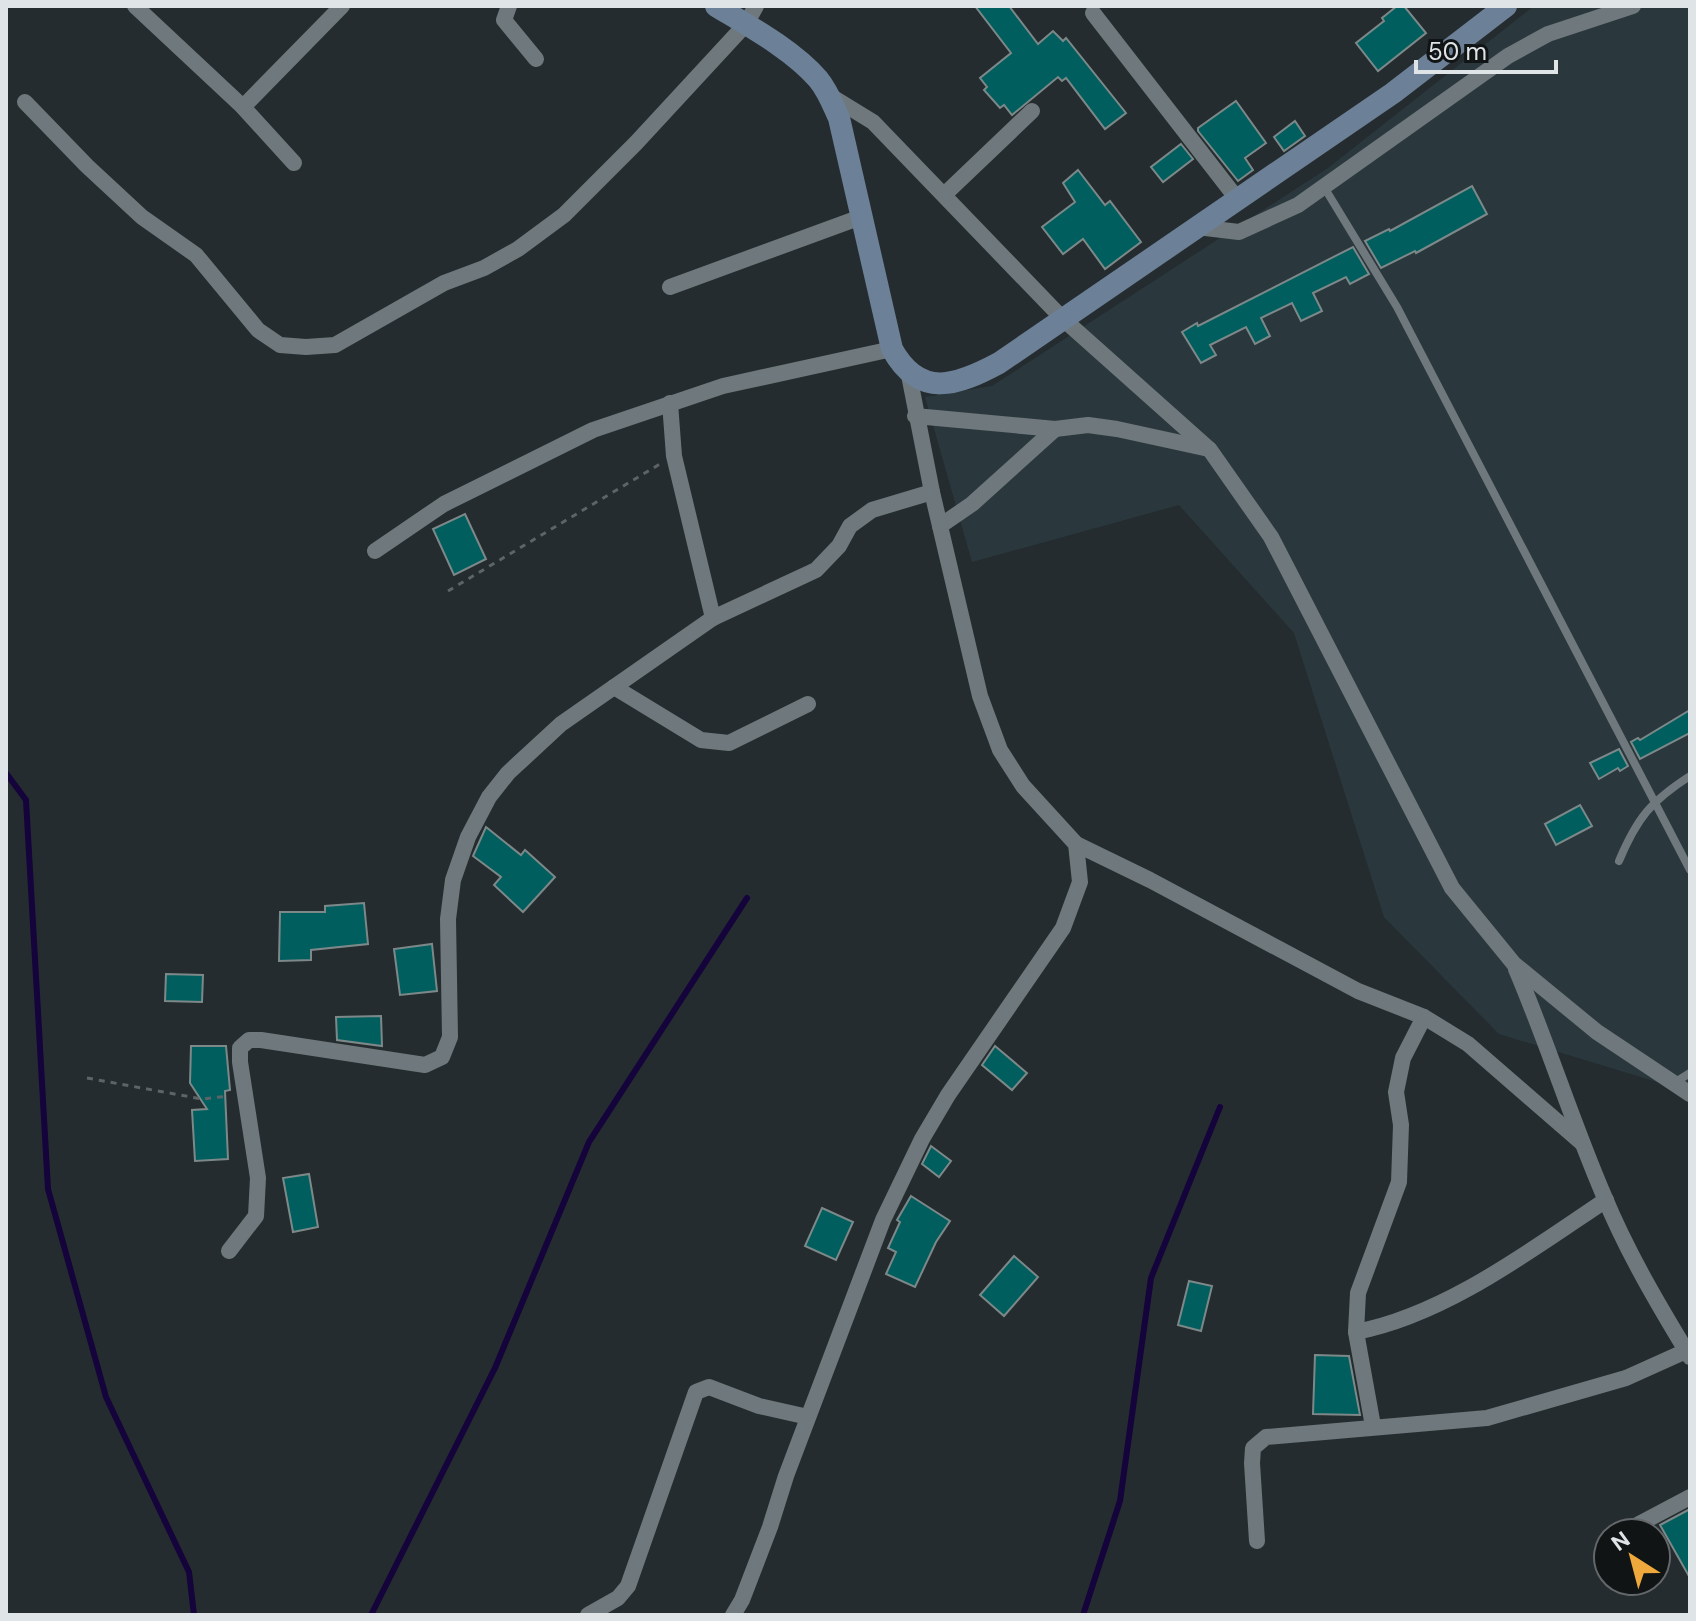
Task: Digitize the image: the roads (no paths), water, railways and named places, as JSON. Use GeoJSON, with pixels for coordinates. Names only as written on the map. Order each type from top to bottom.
{"type":"FeatureCollection","features":[{"type":"Feature","properties":{"kind":"street"},"geometry":{"type":"LineString","coordinates":[[135,6],[243,107],[294,163]]}},
{"type":"Feature","properties":{"kind":"street"},"geometry":{"type":"LineString","coordinates":[[243,107],[342,6]]}},
{"type":"Feature","properties":{"kind":"street"},"geometry":{"type":"LineString","coordinates":[[509,6],[504,20],[536,59]]}},
{"type":"Feature","properties":{"kind":"street"},"geometry":{"type":"LineString","coordinates":[[716,6],[751,15],[818,79],[829,95],[839,118],[892,349],[908,370],[921,379],[940,385],[956,384],[999,363],[1393,93],[1506,6]]}},
{"type":"Feature","properties":{"kind":"street"},"geometry":{"type":"LineString","coordinates":[[1197,227],[1239,232],[1252,229],[1298,205],[1508,56],[1548,34],[1633,6]]}},
{"type":"Feature","properties":{"kind":"street"},"geometry":{"type":"LineString","coordinates":[[1093,13],[1238,200]]}},
{"type":"Feature","properties":{"kind":"street"},"geometry":{"type":"LineString","coordinates":[[25,102],[142,217],[196,255],[258,330],[280,345],[335,345],[444,283],[484,268],[518,249],[564,215],[636,143],[751,15]]}},
{"type":"Feature","properties":{"kind":"street"},"geometry":{"type":"LineString","coordinates":[[829,95],[873,122],[1062,318],[1210,450],[1271,537],[1452,888],[1514,964],[1597,1032],[1690,1094]]}},
{"type":"Feature","properties":{"kind":"street"},"geometry":{"type":"LineString","coordinates":[[944,195],[1032,111]]}},
{"type":"Feature","properties":{"kind":"street"},"geometry":{"type":"LineString","coordinates":[[670,287],[861,217]]}},
{"type":"Feature","properties":{"kind":"street"},"geometry":{"type":"LineString","coordinates":[[375,551],[444,504],[593,430],[723,386],[892,349]]}},
{"type":"Feature","properties":{"kind":"street"},"geometry":{"type":"LineString","coordinates":[[908,370],[915,416],[980,696],[1000,750],[1023,786],[1076,844],[1358,991],[1424,1017],[1468,1044],[1582,1143]]}},
{"type":"Feature","properties":{"kind":"street"},"geometry":{"type":"LineString","coordinates":[[670,403],[674,456],[713,618]]}},
{"type":"Feature","properties":{"kind":"street"},"geometry":{"type":"LineString","coordinates":[[915,416],[1055,429],[1088,425],[1210,450]]}},
{"type":"Feature","properties":{"kind":"street"},"geometry":{"type":"LineString","coordinates":[[940,526],[972,504],[1055,429]]}},
{"type":"Feature","properties":{"kind":"street"},"geometry":{"type":"LineString","coordinates":[[229,1251],[256,1216],[258,1178],[240,1048],[249,1040],[261,1040],[425,1065],[442,1057],[450,1037],[448,919],[453,880],[468,837],[489,797],[508,773],[561,724],[713,618],[816,570],[839,546],[850,526],[872,510],[932,492]]}},
{"type":"Feature","properties":{"kind":"street"},"geometry":{"type":"LineString","coordinates":[[614,687],[701,740],[729,743],[808,704]]}},
{"type":"Feature","properties":{"kind":"street"},"geometry":{"type":"LineString","coordinates":[[733,1615],[742,1600],[770,1527],[883,1220],[922,1139],[948,1095],[1063,928],[1080,882],[1076,844]]}},
{"type":"Feature","properties":{"kind":"street"},"geometry":{"type":"LineString","coordinates":[[1257,1541],[1253,1448],[1266,1437],[1487,1418],[1626,1378],[1688,1354],[1606,1200],[1514,964]]}},
{"type":"Feature","properties":{"kind":"street"},"geometry":{"type":"LineString","coordinates":[[1373,1426],[1356,1332],[1358,1293],[1399,1182],[1401,1125],[1396,1092],[1403,1058],[1424,1017]]}},
{"type":"Feature","properties":{"kind":"street"},"geometry":{"type":"LineString","coordinates":[[1356,1332],[1380,1327],[1433,1306],[1489,1275],[1606,1200]]}},
{"type":"Feature","properties":{"kind":"street"},"geometry":{"type":"LineString","coordinates":[[588,1615],[618,1598],[628,1586],[696,1392],[709,1387],[759,1406],[808,1417]]}},
{"type":"Feature","properties":{"kind":"street"},"geometry":{"type":"LineString","coordinates":[[1652,1517],[1690,1497]]}},
{"type":"Feature","properties":{"kind":"lane"},"geometry":{"type":"LineString","coordinates":[[1324,187],[1397,307],[1690,870]]}},
{"type":"Feature","properties":{"kind":"lane"},"geometry":{"type":"LineString","coordinates":[[1619,861],[1633,830],[1654,802],[1690,776]]}},
{"type":"Feature","properties":{"kind":"lane"},"geometry":{"type":"LineString","coordinates":[[1674,1083],[1690,1073]]}},
{"type":"Feature","properties":{"kind":"waterway"},"geometry":{"type":"LineString","coordinates":[[6,773],[26,800],[48,1189],[106,1397],[189,1572],[194,1615]]}},
{"type":"Feature","properties":{"kind":"waterway"},"geometry":{"type":"LineString","coordinates":[[371,1615],[495,1368],[589,1142],[747,898]]}},
{"type":"Feature","properties":{"kind":"waterway"},"geometry":{"type":"LineString","coordinates":[[1083,1615],[1120,1501],[1151,1278],[1220,1107]]}}]}
